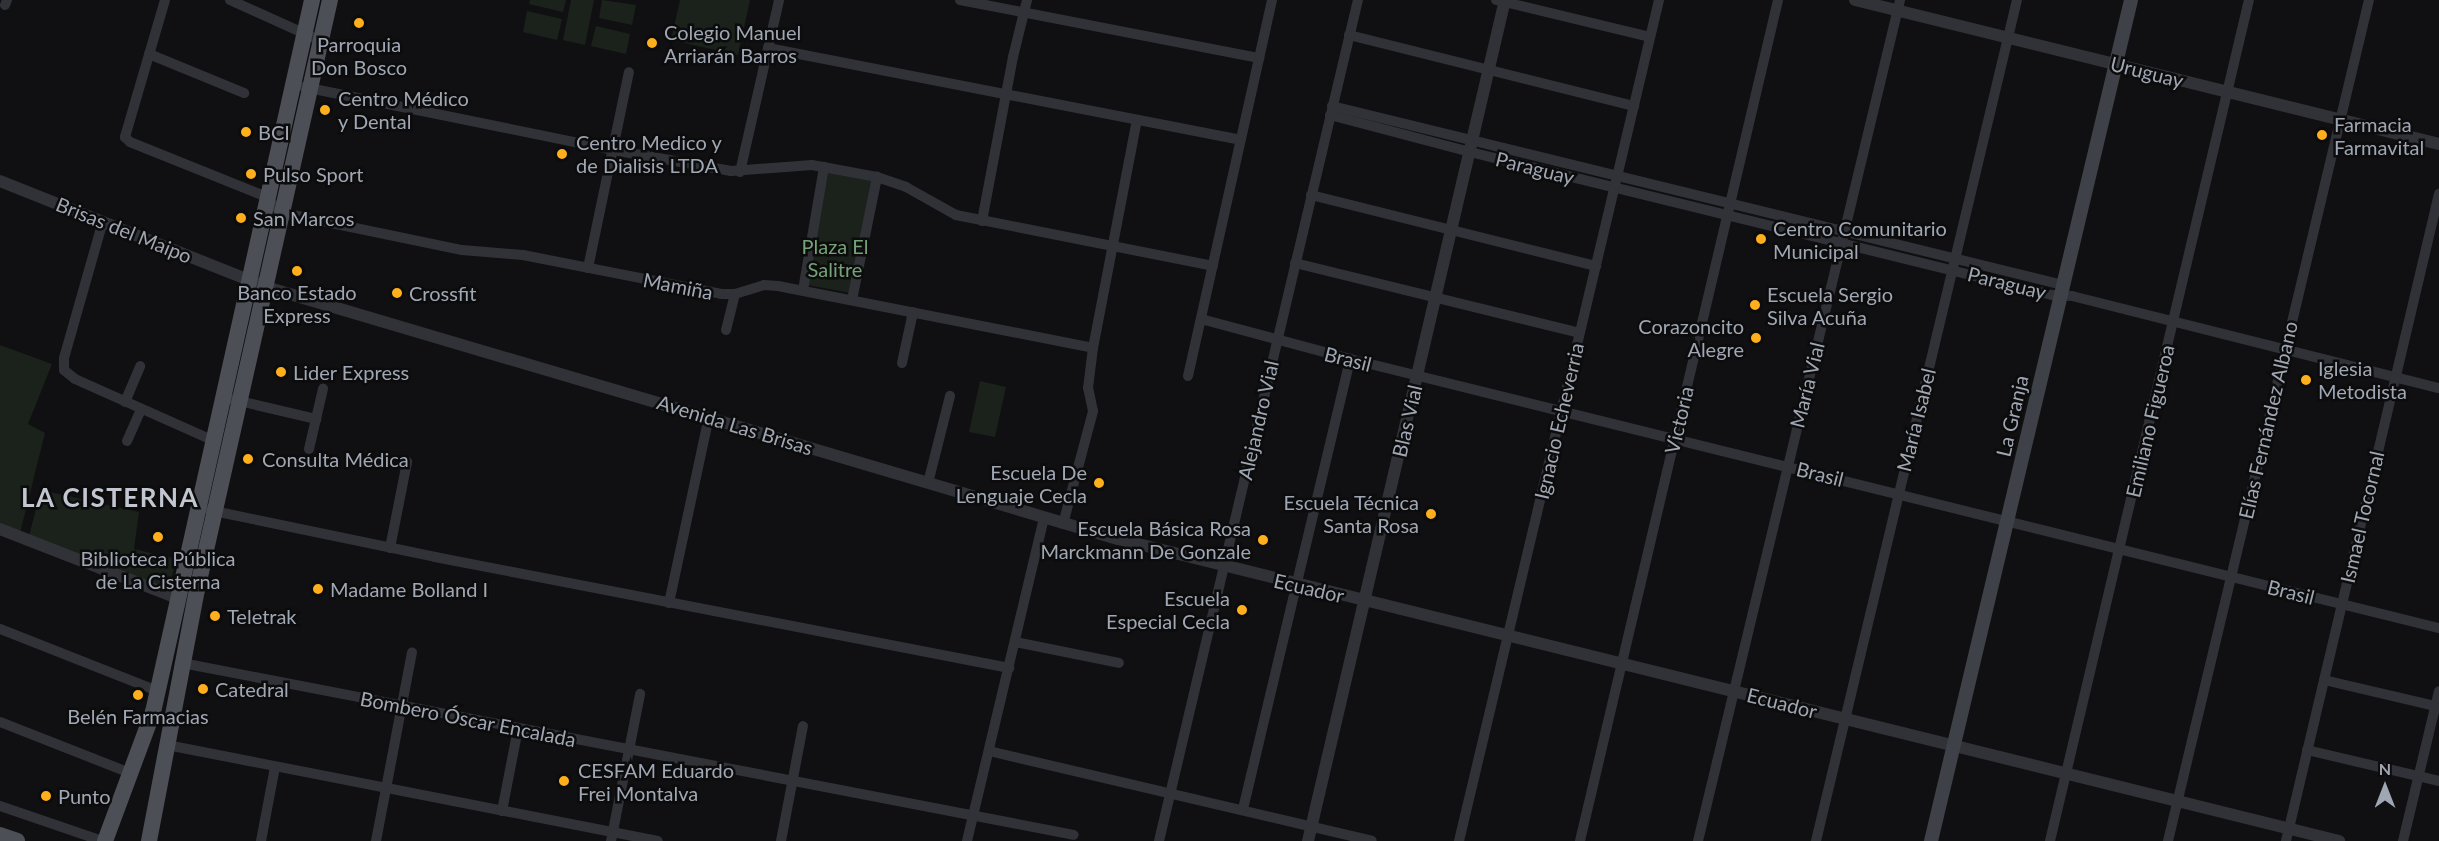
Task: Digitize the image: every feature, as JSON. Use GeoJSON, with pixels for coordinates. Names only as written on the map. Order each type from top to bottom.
{"type":"FeatureCollection","features":[{"type":"Feature","properties":{"kind":"main road"},"geometry":{"type":"LineString","coordinates":[[99,840],[113,816],[149,727],[312,0]]}},
{"type":"Feature","properties":{"kind":"main road"},"geometry":{"type":"LineString","coordinates":[[149,841],[190,621],[330,0]]}},
{"type":"Feature","properties":{"kind":"main road","name":"La Granja"},"geometry":{"type":"LineString","coordinates":[[1931,841],[2131,0]]}},
{"type":"Feature","properties":{"kind":"main road"},"geometry":{"type":"LineString","coordinates":[[177,598],[186,606],[190,621]]}},
{"type":"Feature","properties":{"kind":"street"},"geometry":{"type":"LineString","coordinates":[[165,0],[125,130],[127,140],[267,198],[283,213]]}},
{"type":"Feature","properties":{"kind":"street"},"geometry":{"type":"LineString","coordinates":[[231,0],[321,41]]}},
{"type":"Feature","properties":{"kind":"street"},"geometry":{"type":"LineString","coordinates":[[740,171],[779,0]]}},
{"type":"Feature","properties":{"kind":"street"},"geometry":{"type":"LineString","coordinates":[[960,0],[1259,58]]}},
{"type":"Feature","properties":{"kind":"street"},"geometry":{"type":"LineString","coordinates":[[982,221],[1027,0]]}},
{"type":"Feature","properties":{"kind":"street"},"geometry":{"type":"LineString","coordinates":[[1188,376],[1272,0]]}},
{"type":"Feature","properties":{"kind":"street","name":"Alejandro Vial"},"geometry":{"type":"LineString","coordinates":[[1159,841],[1358,0]]}},
{"type":"Feature","properties":{"kind":"street","name":"Ignacio Echeverria"},"geometry":{"type":"LineString","coordinates":[[1459,841],[1659,0]]}},
{"type":"Feature","properties":{"kind":"street","name":"Victoria"},"geometry":{"type":"LineString","coordinates":[[1580,841],[1778,0]]}},
{"type":"Feature","properties":{"kind":"street","name":"Uruguay"},"geometry":{"type":"LineString","coordinates":[[1855,0],[1898,5],[2008,38],[2439,144]]}},
{"type":"Feature","properties":{"kind":"street","name":"María Isabel"},"geometry":{"type":"LineString","coordinates":[[1816,841],[2017,0]]}},
{"type":"Feature","properties":{"kind":"street","name":"Emiliano Figueroa"},"geometry":{"type":"LineString","coordinates":[[2050,841],[2249,0]]}},
{"type":"Feature","properties":{"kind":"street","name":"Elías Fernández Albano"},"geometry":{"type":"LineString","coordinates":[[2168,841],[2369,0]]}},
{"type":"Feature","properties":{"kind":"street"},"geometry":{"type":"LineString","coordinates":[[1502,1],[1650,38]]}},
{"type":"Feature","properties":{"kind":"street","name":"Blas Vial"},"geometry":{"type":"LineString","coordinates":[[1308,841],[1489,70],[1502,1]]}},
{"type":"Feature","properties":{"kind":"street","name":"María Vial"},"geometry":{"type":"LineString","coordinates":[[1698,841],[1898,5]]}},
{"type":"Feature","properties":{"kind":"street"},"geometry":{"type":"LineString","coordinates":[[1349,35],[1634,106]]}},
{"type":"Feature","properties":{"kind":"street"},"geometry":{"type":"LineString","coordinates":[[768,48],[1240,140]]}},
{"type":"Feature","properties":{"kind":"street"},"geometry":{"type":"LineString","coordinates":[[149,54],[244,93]]}},
{"type":"Feature","properties":{"kind":"street"},"geometry":{"type":"LineString","coordinates":[[588,268],[629,72]]}},
{"type":"Feature","properties":{"kind":"street"},"geometry":{"type":"LineString","coordinates":[[293,85],[613,150],[740,171],[790,165],[824,166],[877,177],[906,187],[948,213],[1213,266]]}},
{"type":"Feature","properties":{"kind":"street","name":"Paraguay"},"geometry":{"type":"LineString","coordinates":[[1331,111],[1842,237],[1952,270],[2062,290]]}},
{"type":"Feature","properties":{"kind":"street"},"geometry":{"type":"LineString","coordinates":[[1063,524],[1093,411],[1088,388],[1093,348],[1137,120]]}},
{"type":"Feature","properties":{"kind":"street"},"geometry":{"type":"LineString","coordinates":[[803,290],[824,166]]}},
{"type":"Feature","properties":{"kind":"street"},"geometry":{"type":"LineString","coordinates":[[852,300],[877,177]]}},
{"type":"Feature","properties":{"kind":"street","name":"Brisas del Maipo"},"geometry":{"type":"LineString","coordinates":[[0,181],[249,279]]}},
{"type":"Feature","properties":{"kind":"street","name":"Ismael Tocornal"},"geometry":{"type":"LineString","coordinates":[[2287,835],[2439,194]]}},
{"type":"Feature","properties":{"kind":"street"},"geometry":{"type":"LineString","coordinates":[[1311,195],[1596,266]]}},
{"type":"Feature","properties":{"kind":"street","name":"Mamiña"},"geometry":{"type":"LineString","coordinates":[[283,213],[462,250],[523,255],[721,294],[735,294],[764,285],[803,290],[1093,348]]}},
{"type":"Feature","properties":{"kind":"street"},"geometry":{"type":"LineString","coordinates":[[103,221],[63,364],[72,378],[212,440]]}},
{"type":"Feature","properties":{"kind":"street","name":"Paraguay"},"geometry":{"type":"LineString","coordinates":[[1842,237],[1955,259],[2062,290],[2072,296],[2439,388]]}},
{"type":"Feature","properties":{"kind":"street"},"geometry":{"type":"LineString","coordinates":[[1295,263],[1580,333]]}},
{"type":"Feature","properties":{"kind":"street","name":"Avenida Las Brisas"},"geometry":{"type":"LineString","coordinates":[[249,279],[266,287],[710,417],[1063,524],[1223,567]]}},
{"type":"Feature","properties":{"kind":"street"},"geometry":{"type":"LineString","coordinates":[[726,330],[735,294]]}},
{"type":"Feature","properties":{"kind":"street"},"geometry":{"type":"LineString","coordinates":[[902,363],[913,312]]}},
{"type":"Feature","properties":{"kind":"street","name":"Brasil"},"geometry":{"type":"LineString","coordinates":[[1200,320],[1561,412],[2439,628]]}},
{"type":"Feature","properties":{"kind":"street"},"geometry":{"type":"LineString","coordinates":[[1243,809],[1350,359]]}},
{"type":"Feature","properties":{"kind":"street"},"geometry":{"type":"LineString","coordinates":[[125,402],[140,366]]}},
{"type":"Feature","properties":{"kind":"street"},"geometry":{"type":"LineString","coordinates":[[309,449],[323,389]]}},
{"type":"Feature","properties":{"kind":"street"},"geometry":{"type":"LineString","coordinates":[[928,483],[950,396]]}},
{"type":"Feature","properties":{"kind":"street"},"geometry":{"type":"LineString","coordinates":[[222,397],[316,419]]}},
{"type":"Feature","properties":{"kind":"street"},"geometry":{"type":"LineString","coordinates":[[127,441],[141,409]]}},
{"type":"Feature","properties":{"kind":"street"},"geometry":{"type":"LineString","coordinates":[[669,603],[710,417]]}},
{"type":"Feature","properties":{"kind":"street"},"geometry":{"type":"LineString","coordinates":[[390,548],[407,462]]}},
{"type":"Feature","properties":{"kind":"street"},"geometry":{"type":"LineString","coordinates":[[197,507],[390,548],[1009,668]]}},
{"type":"Feature","properties":{"kind":"street"},"geometry":{"type":"LineString","coordinates":[[967,841],[1044,518]]}},
{"type":"Feature","properties":{"kind":"street"},"geometry":{"type":"LineString","coordinates":[[0,529],[177,598]]}},
{"type":"Feature","properties":{"kind":"street","name":"Ecuador"},"geometry":{"type":"LineString","coordinates":[[1223,567],[1622,663],[2067,774],[2178,802],[2287,835],[2339,841]]}},
{"type":"Feature","properties":{"kind":"street"},"geometry":{"type":"LineString","coordinates":[[0,629],[158,691]]}},
{"type":"Feature","properties":{"kind":"street"},"geometry":{"type":"LineString","coordinates":[[1015,642],[1119,663]]}},
{"type":"Feature","properties":{"kind":"street"},"geometry":{"type":"LineString","coordinates":[[376,841],[412,652]]}},
{"type":"Feature","properties":{"kind":"street","name":"Bombero Óscar Encalada"},"geometry":{"type":"LineString","coordinates":[[182,663],[1074,835]]}},
{"type":"Feature","properties":{"kind":"street"},"geometry":{"type":"LineString","coordinates":[[2324,680],[2437,706]]}},
{"type":"Feature","properties":{"kind":"street"},"geometry":{"type":"LineString","coordinates":[[2403,841],[2439,691]]}},
{"type":"Feature","properties":{"kind":"street"},"geometry":{"type":"LineString","coordinates":[[612,837],[640,694]]}},
{"type":"Feature","properties":{"kind":"street"},"geometry":{"type":"LineString","coordinates":[[0,722],[130,773]]}},
{"type":"Feature","properties":{"kind":"street"},"geometry":{"type":"LineString","coordinates":[[781,841],[803,726]]}},
{"type":"Feature","properties":{"kind":"street"},"geometry":{"type":"LineString","coordinates":[[502,811],[518,729]]}},
{"type":"Feature","properties":{"kind":"street"},"geometry":{"type":"LineString","coordinates":[[167,745],[502,811],[612,837],[658,841]]}},
{"type":"Feature","properties":{"kind":"street"},"geometry":{"type":"LineString","coordinates":[[2307,750],[2439,781]]}},
{"type":"Feature","properties":{"kind":"street"},"geometry":{"type":"LineString","coordinates":[[988,751],[1170,791],[1372,841]]}},
{"type":"Feature","properties":{"kind":"street"},"geometry":{"type":"LineString","coordinates":[[261,841],[275,767]]}},
{"type":"Feature","properties":{"kind":"street"},"geometry":{"type":"LineString","coordinates":[[0,806],[99,840]]}},
{"type":"Feature","properties":{"kind":"green space"},"geometry":{"type":"Polygon","coordinates":[[[530,0],[566,0],[563,12],[529,4],[530,0]]]}},
{"type":"Feature","properties":{"kind":"green space"},"geometry":{"type":"Polygon","coordinates":[[[571,0],[594,0],[585,45],[563,40],[571,0]]]}},
{"type":"Feature","properties":{"kind":"green space"},"geometry":{"type":"Polygon","coordinates":[[[602,0],[636,5],[632,25],[599,18],[602,0]]]}},
{"type":"Feature","properties":{"kind":"green space"},"geometry":{"type":"Polygon","coordinates":[[[680,0],[750,0],[738,55],[671,40],[680,0]]]}},
{"type":"Feature","properties":{"kind":"green space"},"geometry":{"type":"Polygon","coordinates":[[[527,11],[562,19],[557,40],[523,32],[527,11]]]}},
{"type":"Feature","properties":{"kind":"green space"},"geometry":{"type":"Polygon","coordinates":[[[596,26],[630,34],[626,54],[591,46],[596,26]]]}},
{"type":"Feature","properties":{"kind":"green space","name":"Plaza El Salitre"},"geometry":{"type":"Polygon","coordinates":[[[828,173],[872,181],[851,293],[807,285],[828,173]]]}},
{"type":"Feature","properties":{"kind":"green space"},"geometry":{"type":"Polygon","coordinates":[[[0,345],[52,364],[28,424],[45,433],[20,533],[0,525],[0,345]]]}},
{"type":"Feature","properties":{"kind":"green space"},"geometry":{"type":"Polygon","coordinates":[[[980,381],[1006,387],[995,437],[969,432],[980,381]]]}},
{"type":"Feature","properties":{"kind":"green space"},"geometry":{"type":"Polygon","coordinates":[[[41,490],[139,512],[134,549],[176,559],[169,589],[29,536],[41,490]]]}},
{"type":"Feature","properties":{"kind":"place","name":"Parroquia Don Bosco"},"geometry":{"type":"Point","coordinates":[359,23]}},
{"type":"Feature","properties":{"kind":"place","name":"Colegio Manuel Arriarán Barros"},"geometry":{"type":"Point","coordinates":[652,43]}},
{"type":"Feature","properties":{"kind":"place","name":"Centro Médico y Dental"},"geometry":{"type":"Point","coordinates":[325,110]}},
{"type":"Feature","properties":{"kind":"place","name":"BCI"},"geometry":{"type":"Point","coordinates":[246,132]}},
{"type":"Feature","properties":{"kind":"place","name":"Farmacia Farmavital"},"geometry":{"type":"Point","coordinates":[2322,135]}},
{"type":"Feature","properties":{"kind":"place","name":"Centro Medico y de Dialisis LTDA"},"geometry":{"type":"Point","coordinates":[562,154]}},
{"type":"Feature","properties":{"kind":"place","name":"Pulso Sport"},"geometry":{"type":"Point","coordinates":[251,174]}},
{"type":"Feature","properties":{"kind":"place","name":"San Marcos"},"geometry":{"type":"Point","coordinates":[241,218]}},
{"type":"Feature","properties":{"kind":"place","name":"Centro Comunitario Municipal"},"geometry":{"type":"Point","coordinates":[1761,239]}},
{"type":"Feature","properties":{"kind":"place","name":"Banco Estado Express"},"geometry":{"type":"Point","coordinates":[297,271]}},
{"type":"Feature","properties":{"kind":"place","name":"Crossfit"},"geometry":{"type":"Point","coordinates":[397,293]}},
{"type":"Feature","properties":{"kind":"place","name":"Escuela Sergio Silva Acuña"},"geometry":{"type":"Point","coordinates":[1755,305]}},
{"type":"Feature","properties":{"kind":"place","name":"Corazoncito Alegre"},"geometry":{"type":"Point","coordinates":[1756,338]}},
{"type":"Feature","properties":{"kind":"place","name":"Lider Express"},"geometry":{"type":"Point","coordinates":[281,372]}},
{"type":"Feature","properties":{"kind":"place","name":"Iglesia Metodista"},"geometry":{"type":"Point","coordinates":[2306,380]}},
{"type":"Feature","properties":{"kind":"place","name":"Consulta Médica"},"geometry":{"type":"Point","coordinates":[248,459]}},
{"type":"Feature","properties":{"kind":"place","name":"Escuela De Lenguaje Cecla"},"geometry":{"type":"Point","coordinates":[1099,483]}},
{"type":"Feature","properties":{"kind":"place","name":"Escuela Técnica Santa Rosa"},"geometry":{"type":"Point","coordinates":[1431,514]}},
{"type":"Feature","properties":{"kind":"place","name":"Biblioteca Pública de La Cisterna"},"geometry":{"type":"Point","coordinates":[158,537]}},
{"type":"Feature","properties":{"kind":"place","name":"Escuela Básica Rosa Marckmann De Gonzale"},"geometry":{"type":"Point","coordinates":[1263,540]}},
{"type":"Feature","properties":{"kind":"place","name":"Madame Bolland I"},"geometry":{"type":"Point","coordinates":[318,589]}},
{"type":"Feature","properties":{"kind":"place","name":"Escuela Especial Cecla"},"geometry":{"type":"Point","coordinates":[1242,610]}},
{"type":"Feature","properties":{"kind":"place","name":"Teletrak"},"geometry":{"type":"Point","coordinates":[215,616]}},
{"type":"Feature","properties":{"kind":"place","name":"Catedral"},"geometry":{"type":"Point","coordinates":[203,689]}},
{"type":"Feature","properties":{"kind":"place","name":"Belén Farmacias"},"geometry":{"type":"Point","coordinates":[138,695]}},
{"type":"Feature","properties":{"kind":"place","name":"CESFAM Eduardo Frei Montalva"},"geometry":{"type":"Point","coordinates":[564,781]}},
{"type":"Feature","properties":{"kind":"place","name":"Punto"},"geometry":{"type":"Point","coordinates":[46,796]}},
{"type":"Feature","properties":{"kind":"district","name":"LA CISTERNA"},"geometry":{"type":"Point","coordinates":[110,498]}}]}
